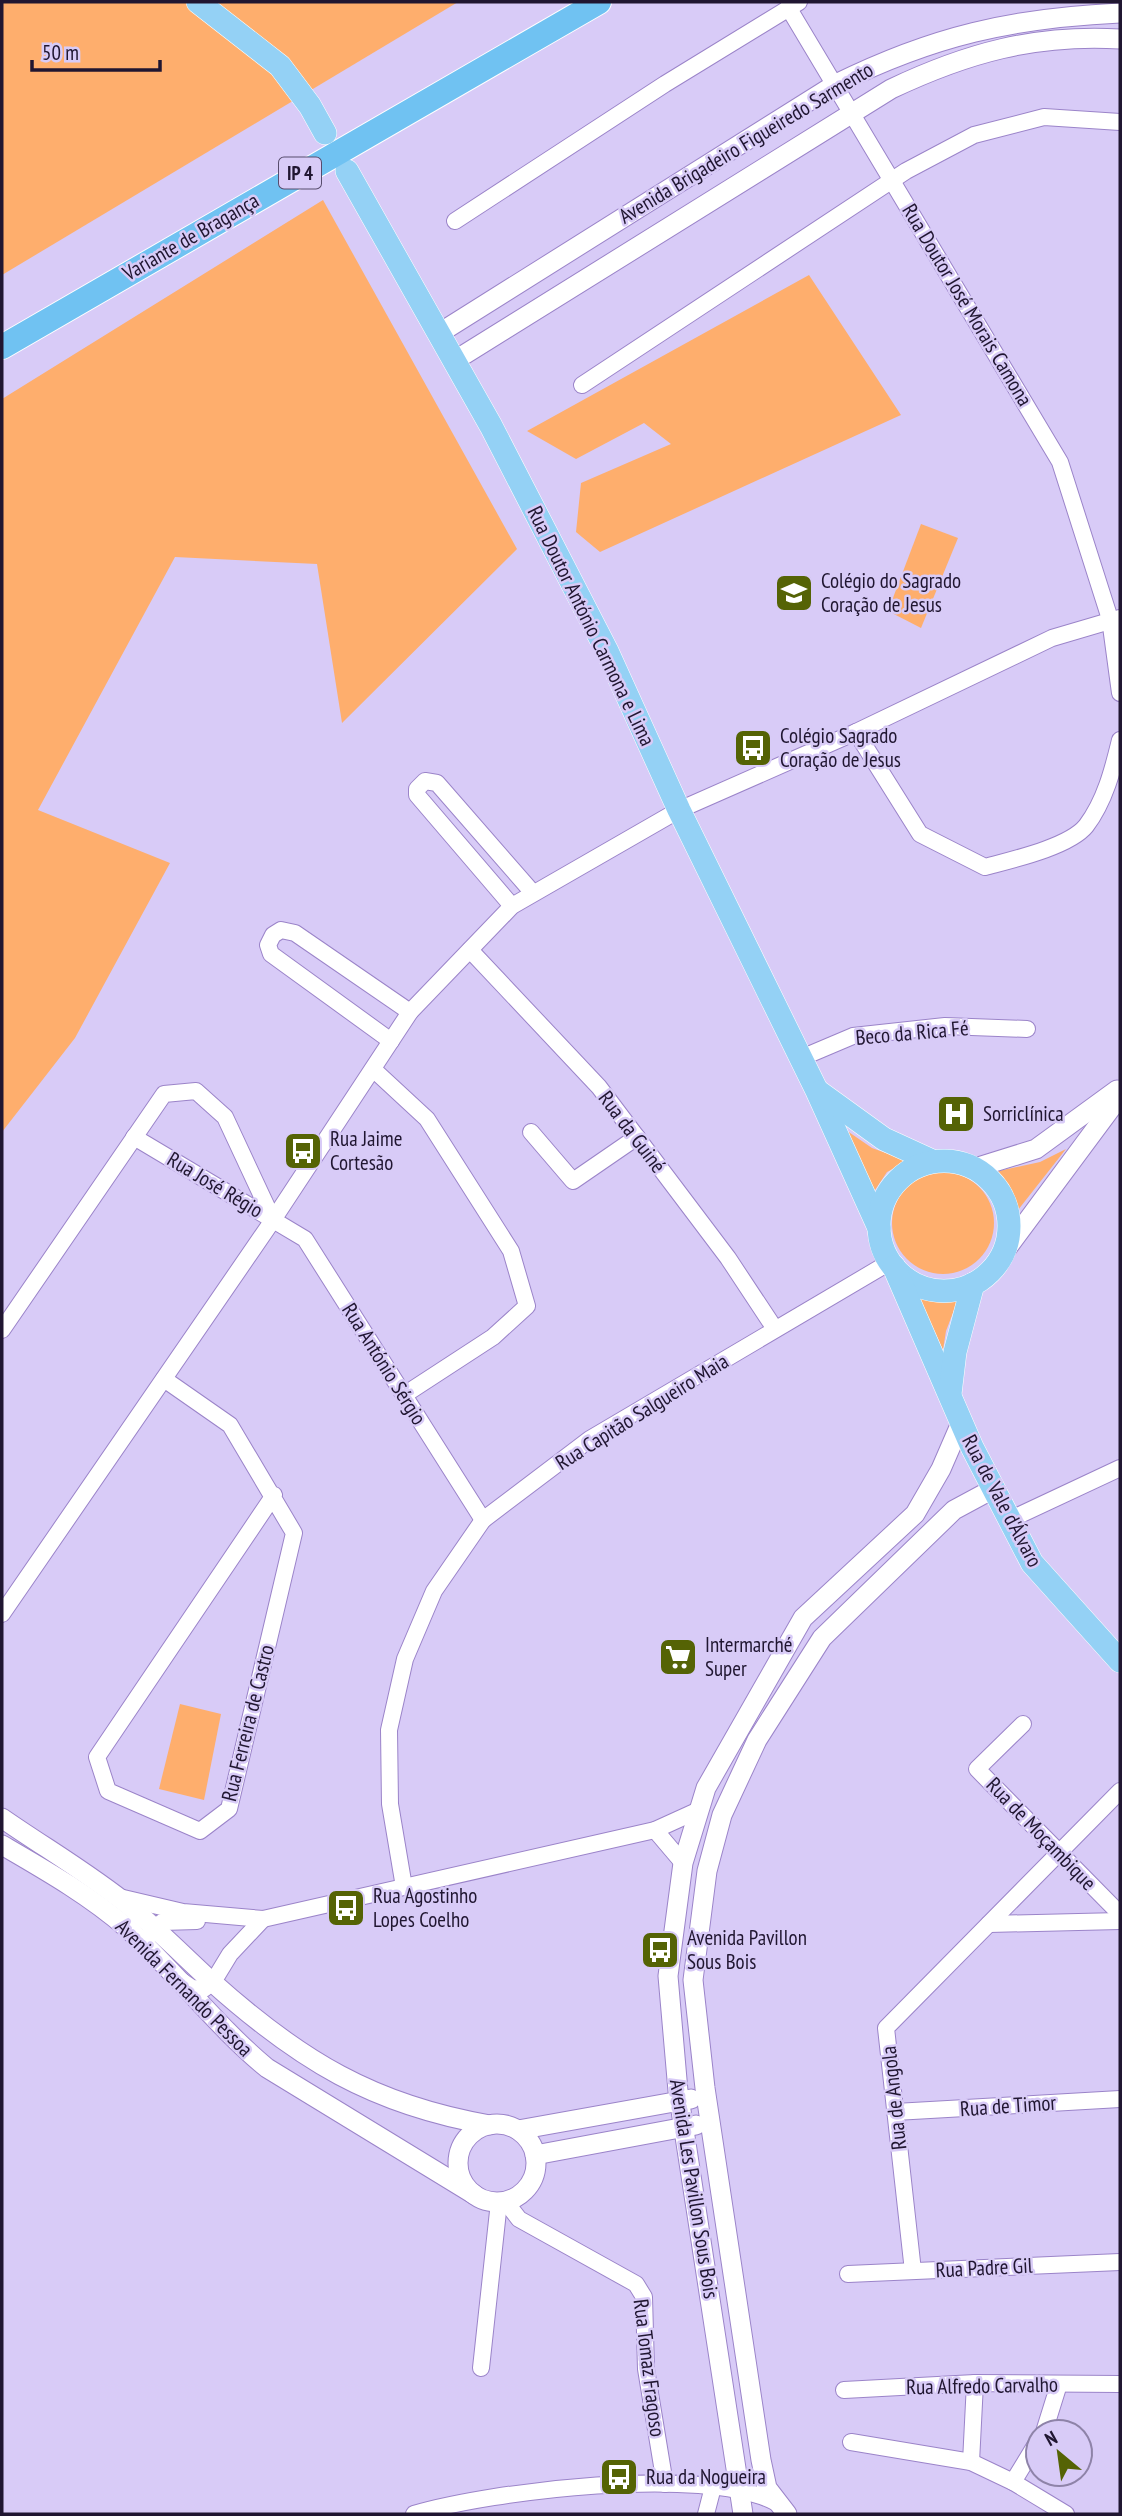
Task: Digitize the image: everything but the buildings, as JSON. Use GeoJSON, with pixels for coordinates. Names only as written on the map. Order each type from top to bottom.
{"type":"FeatureCollection","features":[{"type":"Feature","properties":{"kind":"highway","name":"Variante de Bragança"},"geometry":{"type":"LineString","coordinates":[[2,348],[599,2]]}},
{"type":"Feature","properties":{"kind":"main road"},"geometry":{"type":"LineString","coordinates":[[198,2],[280,66],[310,106],[325,133]]}},
{"type":"Feature","properties":{"kind":"main road","name":"Rua Doutor António Carmona e Lima"},"geometry":{"type":"LineString","coordinates":[[346,171],[491,426],[607,651],[679,810],[817,1091],[879,1228]]}},
{"type":"Feature","properties":{"kind":"main road","name":"Rua Doutor António Carmona e Lima"},"geometry":{"type":"LineString","coordinates":[[817,1091],[884,1139],[932,1161]]}},
{"type":"Feature","properties":{"kind":"main road"},"geometry":{"type":"LineString","coordinates":[[932,1161],[954,1161],[975,1168],[991,1180],[1005,1204],[1009,1232],[1004,1251],[992,1270],[974,1284],[953,1290],[931,1289],[910,1282],[892,1265],[879,1228],[881,1210],[888,1193],[899,1178],[932,1161]]}},
{"type":"Feature","properties":{"kind":"main road","name":"Rua de Vale d'Álvaro"},"geometry":{"type":"LineString","coordinates":[[892,1265],[961,1423],[1032,1563],[1120,1661]]}},
{"type":"Feature","properties":{"kind":"main road"},"geometry":{"type":"LineString","coordinates":[[950,1397],[955,1352],[974,1284]]}},
{"type":"Feature","properties":{"kind":"street","name":"Rua Doutor José Morais Camona"},"geometry":{"type":"LineString","coordinates":[[794,4],[851,112],[1060,462],[1115,618],[1120,693]]}},
{"type":"Feature","properties":{"kind":"street"},"geometry":{"type":"LineString","coordinates":[[455,221],[794,4]]}},
{"type":"Feature","properties":{"kind":"street","name":"Avenida Brigadeiro Figueiredo Sarmento"},"geometry":{"type":"LineString","coordinates":[[438,334],[835,84],[934,42],[993,25],[1056,16],[1120,13]]}},
{"type":"Feature","properties":{"kind":"street","name":"Avenida Brigadeiro Figueiredo Sarmento"},"geometry":{"type":"LineString","coordinates":[[454,361],[851,112],[944,64],[1019,44],[1082,37],[1120,39]]}},
{"type":"Feature","properties":{"kind":"street"},"geometry":{"type":"LineString","coordinates":[[582,385],[893,181],[974,135],[1044,117],[1120,122]]}},
{"type":"Feature","properties":{"kind":"street"},"geometry":{"type":"LineString","coordinates":[[2,1614],[273,1220],[410,1012],[512,906],[679,810],[856,733],[1052,638],[1115,618]]}},
{"type":"Feature","properties":{"kind":"street"},"geometry":{"type":"LineString","coordinates":[[856,733],[920,834],[985,867],[1040,852],[1084,827],[1109,784],[1120,740]]}},
{"type":"Feature","properties":{"kind":"street"},"geometry":{"type":"LineString","coordinates":[[512,906],[417,795],[417,789],[425,782],[437,783],[533,894]]}},
{"type":"Feature","properties":{"kind":"street"},"geometry":{"type":"LineString","coordinates":[[391,1041],[271,954],[268,945],[273,935],[281,930],[295,933],[410,1012]]}},
{"type":"Feature","properties":{"kind":"street","name":"Rua da Guiné"},"geometry":{"type":"LineString","coordinates":[[470,950],[598,1087],[728,1258],[775,1329]]}},
{"type":"Feature","properties":{"kind":"street","name":"Beco da Rica Fé"},"geometry":{"type":"LineString","coordinates":[[801,1059],[853,1036],[945,1026],[1027,1029]]}},
{"type":"Feature","properties":{"kind":"street"},"geometry":{"type":"LineString","coordinates":[[373,1069],[427,1119],[511,1251],[527,1306],[493,1338],[404,1395]]}},
{"type":"Feature","properties":{"kind":"street"},"geometry":{"type":"LineString","coordinates":[[975,1168],[1036,1149],[1120,1087]]}},
{"type":"Feature","properties":{"kind":"street","name":"Rua José Régio"},"geometry":{"type":"LineString","coordinates":[[2,1330],[164,1094],[197,1091],[225,1117],[273,1220]]}},
{"type":"Feature","properties":{"kind":"street"},"geometry":{"type":"LineString","coordinates":[[1004,1251],[1120,1096]]}},
{"type":"Feature","properties":{"kind":"street"},"geometry":{"type":"LineString","coordinates":[[531,1132],[573,1181],[636,1137]]}},
{"type":"Feature","properties":{"kind":"street","name":"Rua José Régio"},"geometry":{"type":"LineString","coordinates":[[134,1137],[273,1220]]}},
{"type":"Feature","properties":{"kind":"street","name":"Rua António Sérgio"},"geometry":{"type":"LineString","coordinates":[[273,1220],[305,1239],[483,1520]]}},
{"type":"Feature","properties":{"kind":"street","name":"Rua Capitão Salgueiro Maia"},"geometry":{"type":"LineString","coordinates":[[404,1887],[390,1804],[389,1730],[405,1660],[435,1591],[483,1520],[590,1439],[775,1329],[892,1265]]}},
{"type":"Feature","properties":{"kind":"street","name":"Rua Ferreira de Castro"},"geometry":{"type":"LineString","coordinates":[[164,1379],[230,1425],[274,1496],[295,1532],[229,1809],[200,1831],[108,1791],[97,1757],[274,1496]]}},
{"type":"Feature","properties":{"kind":"street"},"geometry":{"type":"LineString","coordinates":[[683,1863],[706,1788],[803,1618],[915,1514],[941,1469],[961,1423]]}},
{"type":"Feature","properties":{"kind":"street"},"geometry":{"type":"LineString","coordinates":[[1009,1520],[1120,1468]]}},
{"type":"Feature","properties":{"kind":"street"},"geometry":{"type":"LineString","coordinates":[[781,2508],[767,2488],[761,2460],[706,2097],[693,1980],[707,1871],[722,1815],[757,1740],[822,1638],[954,1510],[993,1489]]}},
{"type":"Feature","properties":{"kind":"street","name":"Rua de Moçambique"},"geometry":{"type":"LineString","coordinates":[[1023,1724],[977,1769],[1120,1914]]}},
{"type":"Feature","properties":{"kind":"street","name":"Rua de Angola"},"geometry":{"type":"LineString","coordinates":[[913,2271],[886,2028],[1120,1791]]}},
{"type":"Feature","properties":{"kind":"street"},"geometry":{"type":"LineString","coordinates":[[115,1895],[183,1912],[263,1919],[655,1830],[699,1810]]}},
{"type":"Feature","properties":{"kind":"street"},"geometry":{"type":"LineString","coordinates":[[2,1818],[115,1895],[148,1936],[213,1982],[288,2044],[388,2100],[440,2117],[518,2130],[706,2097]]}},
{"type":"Feature","properties":{"kind":"street"},"geometry":{"type":"LineString","coordinates":[[655,1830],[683,1863]]}},
{"type":"Feature","properties":{"kind":"street","name":"Avenida Fernando Pessoa"},"geometry":{"type":"LineString","coordinates":[[2,1845],[148,1936],[170,1972],[241,2047],[267,2068],[475,2195]]}},
{"type":"Feature","properties":{"kind":"street","name":"Avenida Les Pavillon Sous Bois"},"geometry":{"type":"LineString","coordinates":[[683,1863],[668,1976],[680,2101],[743,2514]]}},
{"type":"Feature","properties":{"kind":"street"},"geometry":{"type":"LineString","coordinates":[[148,1936],[162,1922],[210,1921],[227,1917]]}},
{"type":"Feature","properties":{"kind":"street"},"geometry":{"type":"LineString","coordinates":[[170,1972],[192,1988],[204,1989],[213,1982],[230,1954],[263,1919]]}},
{"type":"Feature","properties":{"kind":"street"},"geometry":{"type":"LineString","coordinates":[[989,1924],[1120,1921]]}},
{"type":"Feature","properties":{"kind":"street","name":"Rua de Timor"},"geometry":{"type":"LineString","coordinates":[[895,2112],[1120,2099]]}},
{"type":"Feature","properties":{"kind":"street"},"geometry":{"type":"LineString","coordinates":[[535,2155],[710,2123]]}},
{"type":"Feature","properties":{"kind":"street"},"geometry":{"type":"LineString","coordinates":[[490,2125],[468,2138],[458,2162],[460,2175],[475,2195],[502,2201],[526,2189],[532,2179],[535,2155],[532,2145],[518,2130]]}},
{"type":"Feature","properties":{"kind":"street"},"geometry":{"type":"LineString","coordinates":[[481,2368],[502,2201]]}},
{"type":"Feature","properties":{"kind":"street","name":"Rua Tomaz Fragoso"},"geometry":{"type":"LineString","coordinates":[[502,2201],[519,2219],[636,2284],[640,2290],[644,2297],[646,2370],[665,2484]]}},
{"type":"Feature","properties":{"kind":"street","name":"Rua Padre Gil"},"geometry":{"type":"LineString","coordinates":[[848,2274],[1120,2262]]}},
{"type":"Feature","properties":{"kind":"street"},"geometry":{"type":"LineString","coordinates":[[971,2462],[975,2383]]}},
{"type":"Feature","properties":{"kind":"street","name":"Rua Alfredo Carvalho"},"geometry":{"type":"LineString","coordinates":[[844,2390],[975,2383],[1120,2384]]}},
{"type":"Feature","properties":{"kind":"street"},"geometry":{"type":"LineString","coordinates":[[1048,2418],[1059,2384]]}},
{"type":"Feature","properties":{"kind":"street"},"geometry":{"type":"LineString","coordinates":[[851,2442],[971,2462],[1013,2482],[1066,2514]]}},
{"type":"Feature","properties":{"kind":"street"},"geometry":{"type":"LineString","coordinates":[[1013,2482],[1024,2464]]}},
{"type":"Feature","properties":{"kind":"street"},"geometry":{"type":"LineString","coordinates":[[414,2514],[515,2493],[665,2484],[738,2490],[781,2508]]}},
{"type":"Feature","properties":{"kind":"street"},"geometry":{"type":"LineString","coordinates":[[706,2514],[713,2487]]}},
{"type":"Feature","properties":{"kind":"shaded area"},"geometry":{"type":"Polygon","coordinates":[[[2,2],[458,2],[2,275],[2,2]]]}},
{"type":"Feature","properties":{"kind":"shaded area"},"geometry":{"type":"Polygon","coordinates":[[[323,200],[517,549],[342,723],[317,564],[175,557],[38,810],[170,863],[75,1038],[2,1132],[2,399],[323,200]]]}},
{"type":"Feature","properties":{"kind":"shaded area"},"geometry":{"type":"Polygon","coordinates":[[[809,275],[901,415],[600,552],[576,532],[581,483],[671,444],[644,423],[576,459],[527,431],[809,275]]]}},
{"type":"Feature","properties":{"kind":"shaded area"},"geometry":{"type":"Polygon","coordinates":[[[921,524],[958,538],[921,628],[888,611],[921,524]]]}},
{"type":"Feature","properties":{"kind":"shaded area"},"geometry":{"type":"Polygon","coordinates":[[[840,1126],[872,1148],[908,1161],[887,1172],[873,1193],[840,1126]]]}},
{"type":"Feature","properties":{"kind":"shaded area"},"geometry":{"type":"Polygon","coordinates":[[[1066,1149],[1018,1210],[1011,1190],[998,1171],[1040,1162],[1066,1149]]]}},
{"type":"Feature","properties":{"kind":"shaded area"},"geometry":{"type":"Polygon","coordinates":[[[943,1172],[962,1176],[979,1187],[990,1204],[994,1223],[990,1242],[979,1259],[962,1270],[943,1274],[924,1270],[907,1259],[896,1242],[892,1223],[896,1204],[907,1187],[924,1176],[943,1172]]]}},
{"type":"Feature","properties":{"kind":"shaded area"},"geometry":{"type":"Polygon","coordinates":[[[917,1293],[939,1299],[959,1297],[946,1331],[943,1350],[917,1293]]]}},
{"type":"Feature","properties":{"kind":"shaded area"},"geometry":{"type":"Polygon","coordinates":[[[180,1704],[221,1714],[204,1800],[159,1789],[180,1704]]]}},
{"type":"Feature","properties":{"kind":"place","name":"Colégio do Sagrado Coração de Jesus"},"geometry":{"type":"Point","coordinates":[794,593]}},
{"type":"Feature","properties":{"kind":"place","name":"Colégio Sagrado Coração de Jesus"},"geometry":{"type":"Point","coordinates":[753,748]}},
{"type":"Feature","properties":{"kind":"place","name":"Sorriclínica"},"geometry":{"type":"Point","coordinates":[956,1114]}},
{"type":"Feature","properties":{"kind":"place","name":"Rua Jaime Cortesão"},"geometry":{"type":"Point","coordinates":[303,1151]}},
{"type":"Feature","properties":{"kind":"place","name":"Intermarché Super"},"geometry":{"type":"Point","coordinates":[678,1657]}},
{"type":"Feature","properties":{"kind":"place","name":"Rua Agostinho Lopes Coelho"},"geometry":{"type":"Point","coordinates":[346,1908]}},
{"type":"Feature","properties":{"kind":"place","name":"Avenida Pavillon Sous Bois"},"geometry":{"type":"Point","coordinates":[660,1950]}},
{"type":"Feature","properties":{"kind":"place","name":"Rua da Nogueira"},"geometry":{"type":"Point","coordinates":[619,2477]}}]}
